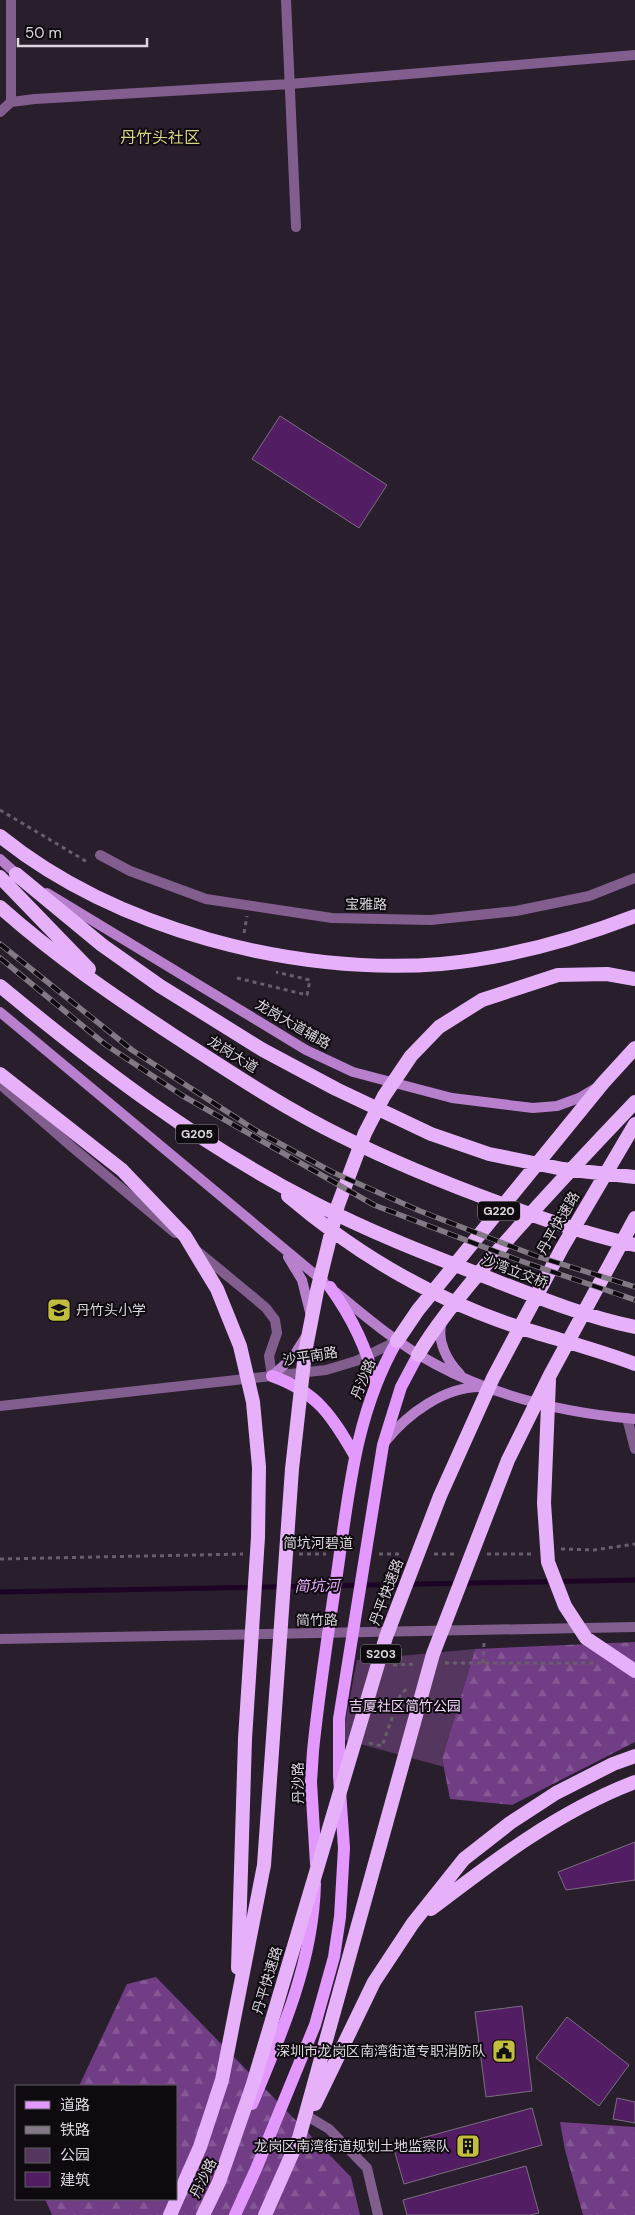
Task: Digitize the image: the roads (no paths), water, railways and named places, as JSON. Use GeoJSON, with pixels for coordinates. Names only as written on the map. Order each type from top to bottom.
{"type":"FeatureCollection","features":[{"type":"Feature","properties":{"kind":"highway"},"geometry":{"type":"LineString","coordinates":[[0,836],[22,854],[60,879],[108,903],[161,924],[217,942],[293,958],[394,966],[488,958],[543,946],[600,930],[635,916]]}},
{"type":"Feature","properties":{"kind":"highway"},"geometry":{"type":"LineString","coordinates":[[16,874],[102,945],[160,986],[263,1050],[336,1089],[431,1134],[489,1154],[563,1169],[635,1177]]}},
{"type":"Feature","properties":{"kind":"highway"},"geometry":{"type":"LineString","coordinates":[[0,877],[117,999]]}},
{"type":"Feature","properties":{"kind":"highway","name":"龙岗大道"},"geometry":{"type":"LineString","coordinates":[[0,907],[28,932],[117,999],[238,1078],[341,1136],[438,1181],[602,1238],[635,1246]]}},
{"type":"Feature","properties":{"kind":"highway"},"geometry":{"type":"LineString","coordinates":[[178,2197],[200,2147],[222,2080],[264,1865],[292,1469],[305,1353],[317,1291],[338,1205],[365,1133],[384,1096],[411,1056],[439,1027],[482,1000],[558,975],[607,974],[635,979]]}},
{"type":"Feature","properties":{"kind":"highway","name":"G205"},"geometry":{"type":"LineString","coordinates":[[0,986],[96,1064],[202,1138],[264,1176]]}},
{"type":"Feature","properties":{"kind":"highway","name":"G220"},"geometry":{"type":"LineString","coordinates":[[397,1341],[418,1310],[604,1083],[635,1048]]}},
{"type":"Feature","properties":{"kind":"highway"},"geometry":{"type":"LineString","coordinates":[[0,1074],[122,1170],[185,1236],[217,1290],[240,1346],[253,1402],[259,1467],[258,1537],[245,1739],[236,2014]]}},
{"type":"Feature","properties":{"kind":"highway","name":"G220"},"geometry":{"type":"LineString","coordinates":[[418,1355],[444,1316],[549,1193],[635,1102]]}},
{"type":"Feature","properties":{"kind":"highway","name":"丹平快速路"},"geometry":{"type":"LineString","coordinates":[[202,2215],[219,2182],[253,2084],[386,1637],[440,1496],[493,1378],[562,1248],[635,1124]]}},
{"type":"Feature","properties":{"kind":"highway"},"geometry":{"type":"LineString","coordinates":[[264,1176],[314,1218],[399,1275],[441,1296],[514,1326],[635,1364]]}},
{"type":"Feature","properties":{"kind":"highway","name":"沙湾立交桥"},"geometry":{"type":"LineString","coordinates":[[264,1176],[314,1203],[415,1250],[560,1306],[603,1320],[635,1326]]}},
{"type":"Feature","properties":{"kind":"highway"},"geometry":{"type":"LineString","coordinates":[[298,2138],[433,1654],[508,1460],[550,1375],[635,1218]]}},
{"type":"Feature","properties":{"kind":"highway"},"geometry":{"type":"LineString","coordinates":[[550,1375],[544,1503],[548,1562],[565,1606],[586,1638],[635,1671]]}},
{"type":"Feature","properties":{"kind":"highway"},"geometry":{"type":"LineString","coordinates":[[265,2215],[298,2138],[374,1982],[413,1923],[464,1859],[510,1823],[556,1793],[612,1764],[635,1756]]}},
{"type":"Feature","properties":{"kind":"highway"},"geometry":{"type":"LineString","coordinates":[[413,1923],[504,1854],[562,1816],[611,1791],[635,1782]]}},
{"type":"Feature","properties":{"kind":"highway"},"geometry":{"type":"LineString","coordinates":[[170,2215],[177,2200]]}},
{"type":"Feature","properties":{"kind":"main road","name":"龙岗大道辅路"},"geometry":{"type":"LineString","coordinates":[[0,860],[16,874],[306,1050],[353,1072],[452,1098],[533,1108],[556,1106],[579,1098],[604,1083]]}},
{"type":"Feature","properties":{"kind":"main road"},"geometry":{"type":"LineString","coordinates":[[0,1012],[270,1238],[397,1341],[418,1355],[462,1377],[544,1405],[582,1413],[631,1419]]}},
{"type":"Feature","properties":{"kind":"main road"},"geometry":{"type":"LineString","coordinates":[[270,1238],[289,1258],[302,1280],[310,1315],[306,1337],[300,1348],[272,1376],[290,1383],[310,1395],[328,1414],[355,1456]]}},
{"type":"Feature","properties":{"kind":"main road"},"geometry":{"type":"LineString","coordinates":[[330,1287],[354,1326],[368,1356],[375,1383]]}},
{"type":"Feature","properties":{"kind":"main road"},"geometry":{"type":"LineString","coordinates":[[444,1316],[441,1326],[442,1345],[450,1362],[462,1377]]}},
{"type":"Feature","properties":{"kind":"main road","name":"丹沙路"},"geometry":{"type":"LineString","coordinates":[[202,2215],[264,2076],[291,2007],[307,1956],[315,1902],[316,1847],[311,1782],[316,1721],[350,1479],[366,1410],[375,1383],[397,1341]]}},
{"type":"Feature","properties":{"kind":"main road"},"geometry":{"type":"LineString","coordinates":[[235,2215],[256,2169],[315,2025],[334,1957],[340,1918],[344,1848],[339,1776],[339,1718],[382,1445],[401,1387],[418,1355]]}},
{"type":"Feature","properties":{"kind":"main road"},"geometry":{"type":"LineString","coordinates":[[382,1445],[410,1418],[435,1401],[462,1389],[489,1387]]}},
{"type":"Feature","properties":{"kind":"street"},"geometry":{"type":"LineString","coordinates":[[10,0],[11,102]]}},
{"type":"Feature","properties":{"kind":"street"},"geometry":{"type":"LineString","coordinates":[[286,0],[296,227]]}},
{"type":"Feature","properties":{"kind":"street"},"geometry":{"type":"LineString","coordinates":[[0,112],[11,102],[35,99],[290,84],[635,55]]}},
{"type":"Feature","properties":{"kind":"street","name":"宝雅路"},"geometry":{"type":"LineString","coordinates":[[100,856],[130,871],[206,899],[332,918],[432,920],[516,911],[589,896],[635,878]]}},
{"type":"Feature","properties":{"kind":"street"},"geometry":{"type":"LineString","coordinates":[[0,1084],[72,1147],[266,1308],[275,1320],[277,1333],[269,1356],[272,1376]]}},
{"type":"Feature","properties":{"kind":"street","name":"沙平南路"},"geometry":{"type":"LineString","coordinates":[[0,1406],[326,1370],[368,1356],[397,1341]]}},
{"type":"Feature","properties":{"kind":"street"},"geometry":{"type":"LineString","coordinates":[[631,1419],[635,1449]]}},
{"type":"Feature","properties":{"kind":"street","name":"简竹路"},"geometry":{"type":"LineString","coordinates":[[0,1640],[635,1627]]}},
{"type":"Feature","properties":{"kind":"street"},"geometry":{"type":"LineString","coordinates":[[309,2118],[330,2129],[367,2168],[378,2215]]}},
{"type":"Feature","properties":{"kind":"waterway","name":"简坑河"},"geometry":{"type":"LineString","coordinates":[[0,1592],[635,1580]]}},
{"type":"Feature","properties":{"kind":"railway"},"geometry":{"type":"LineString","coordinates":[[0,944],[132,1050],[255,1130],[332,1172],[420,1211],[536,1256],[635,1287]]}},
{"type":"Feature","properties":{"kind":"railway"},"geometry":{"type":"LineString","coordinates":[[0,958],[106,1045],[183,1096],[374,1205],[518,1260],[635,1300]]}},
{"type":"Feature","properties":{"kind":"place","name":"丹竹头小学"},"geometry":{"type":"Point","coordinates":[59,1310]}},
{"type":"Feature","properties":{"kind":"place","name":"深圳市龙岗区南湾街道专职消防队"},"geometry":{"type":"Point","coordinates":[504,2051]}},
{"type":"Feature","properties":{"kind":"place","name":"龙岗区南湾街道规划土地监察队"},"geometry":{"type":"Point","coordinates":[468,2146]}},
{"type":"Feature","properties":{"kind":"district","name":"丹竹头社区"},"geometry":{"type":"Point","coordinates":[160,137]}},
{"type":"Feature","properties":{"kind":"park label","name":"吉厦社区简竹公园"},"geometry":{"type":"Point","coordinates":[405,1706]}}]}
